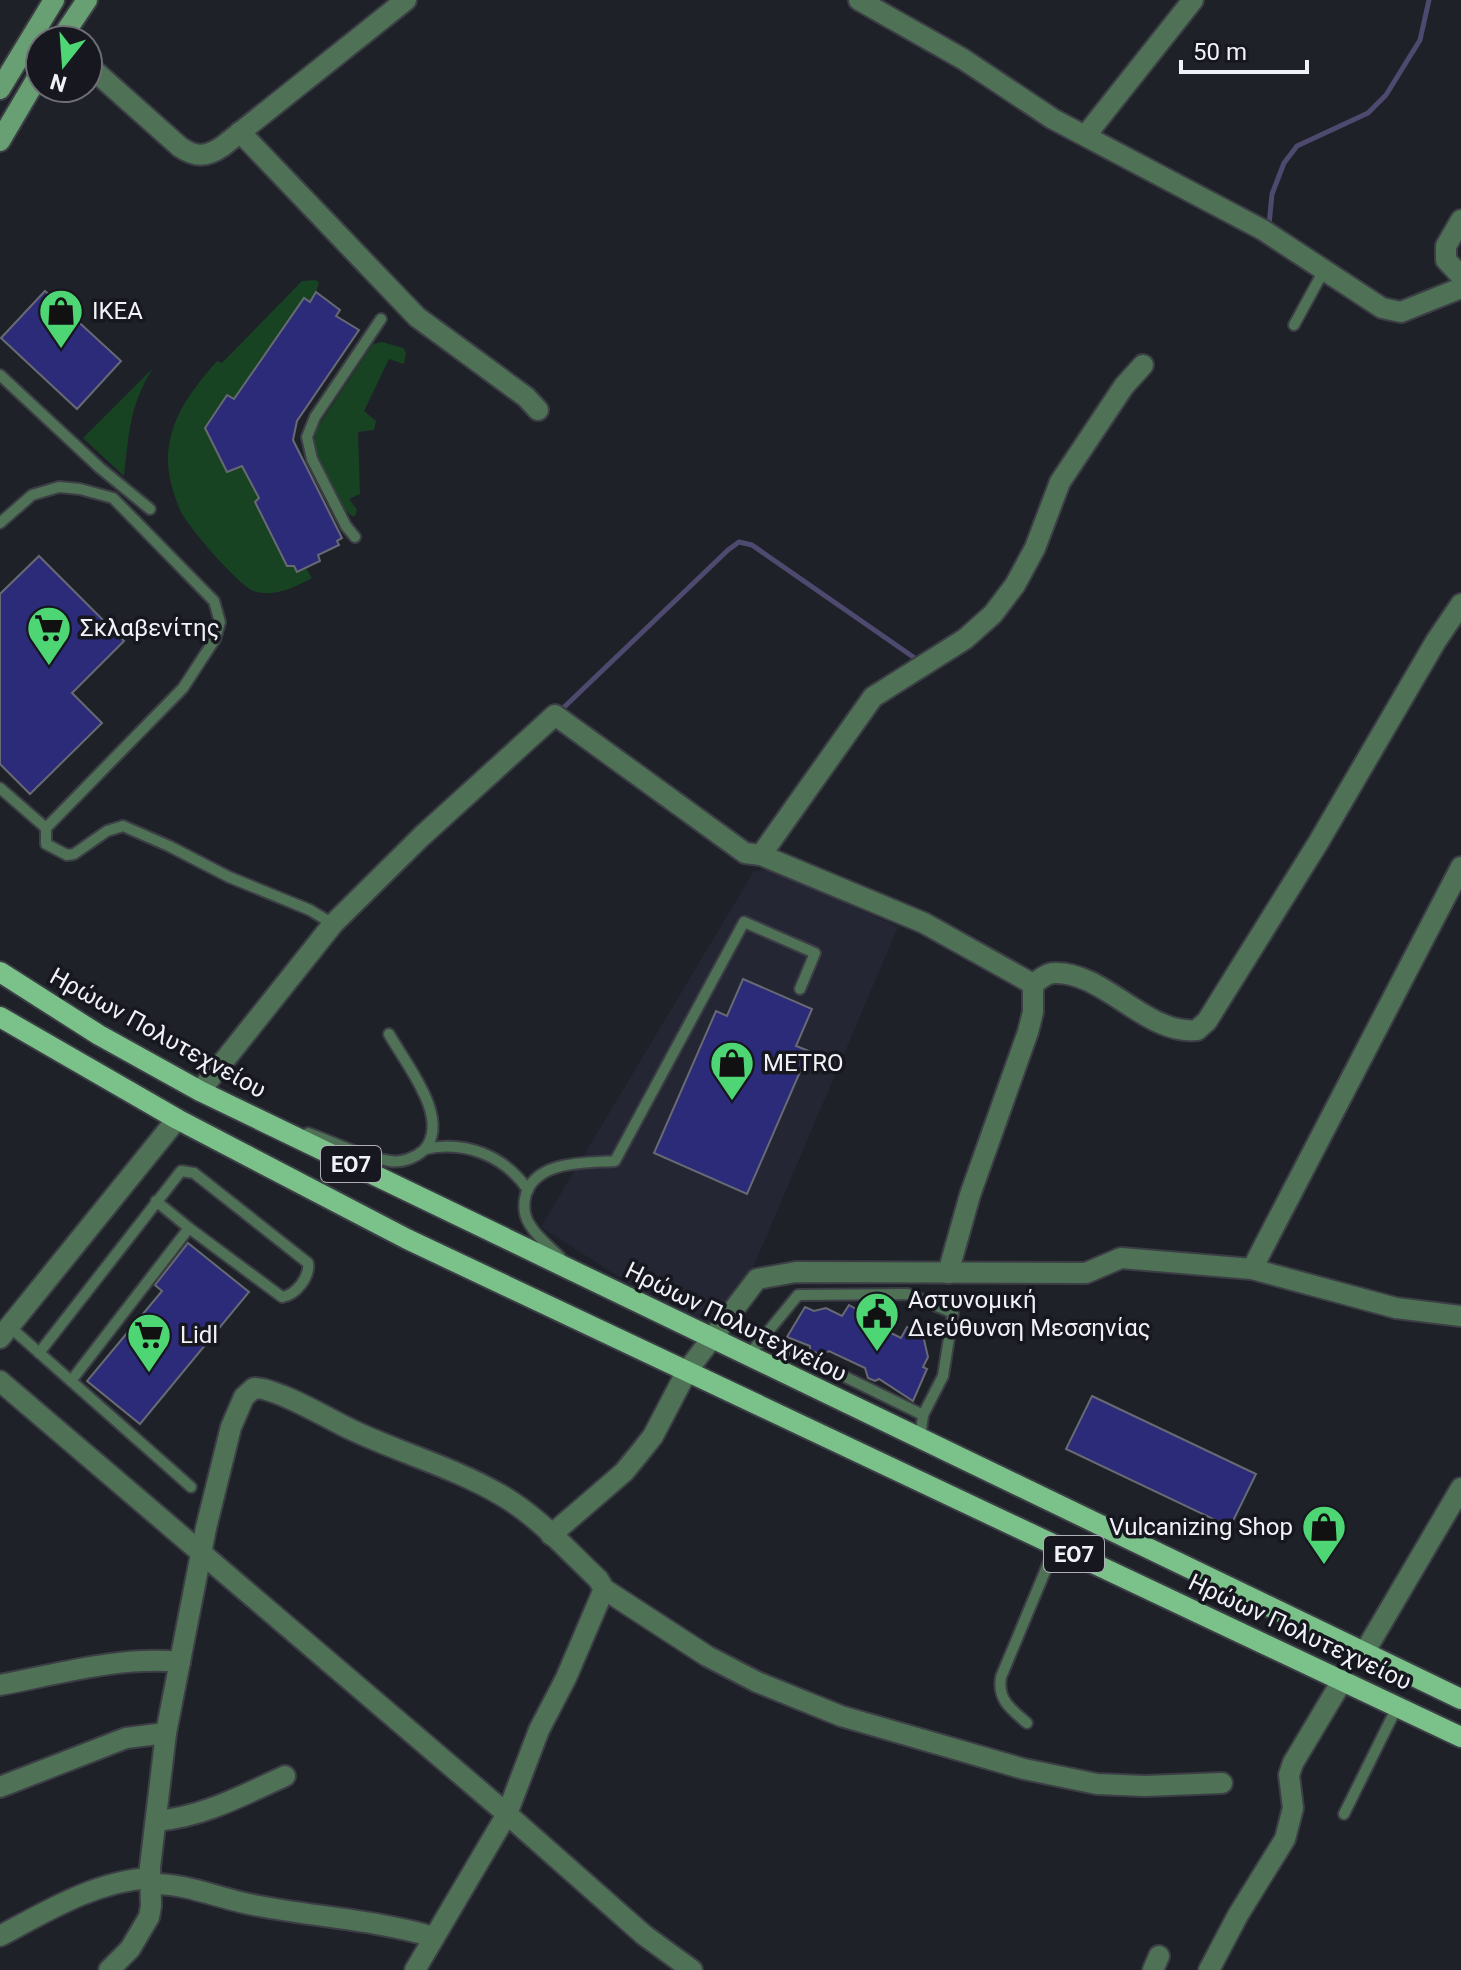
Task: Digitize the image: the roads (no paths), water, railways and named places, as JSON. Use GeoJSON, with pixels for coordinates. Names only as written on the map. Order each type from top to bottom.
{"type":"FeatureCollection","features":[{"type":"Feature","properties":{"kind":"main road"},"geometry":{"type":"LineString","coordinates":[[0,89],[54,0]]}},
{"type":"Feature","properties":{"kind":"main road"},"geometry":{"type":"LineString","coordinates":[[71,24],[87,0]]}},
{"type":"Feature","properties":{"kind":"main road"},"geometry":{"type":"LineString","coordinates":[[0,141],[24,100]]}},
{"type":"Feature","properties":{"kind":"main road","name":"Ηρώων Πολυτεχνείου"},"geometry":{"type":"LineString","coordinates":[[0,972],[99,1035],[200,1091],[1461,1699]]}},
{"type":"Feature","properties":{"kind":"main road","name":"Ηρώων Πολυτεχνείου"},"geometry":{"type":"LineString","coordinates":[[0,1017],[177,1119],[407,1239],[1461,1737]]}},
{"type":"Feature","properties":{"kind":"street"},"geometry":{"type":"LineString","coordinates":[[104,79],[187,152],[206,156],[406,0]]}},
{"type":"Feature","properties":{"kind":"street"},"geometry":{"type":"LineString","coordinates":[[859,0],[956,54],[1053,119],[1269,233],[1323,272],[1382,308],[1401,312],[1461,288]]}},
{"type":"Feature","properties":{"kind":"street"},"geometry":{"type":"LineString","coordinates":[[1086,135],[1193,0]]}},
{"type":"Feature","properties":{"kind":"street"},"geometry":{"type":"LineString","coordinates":[[240,132],[417,317],[526,397],[538,410]]}},
{"type":"Feature","properties":{"kind":"street"},"geometry":{"type":"LineString","coordinates":[[1461,220],[1446,246],[1446,260],[1461,276]]}},
{"type":"Feature","properties":{"kind":"street"},"geometry":{"type":"LineString","coordinates":[[761,855],[873,697],[965,639],[993,614],[1015,585],[1035,548],[1060,482],[1124,386],[1143,365]]}},
{"type":"Feature","properties":{"kind":"street"},"geometry":{"type":"LineString","coordinates":[[1033,984],[1051,973],[1068,975],[1085,980],[1173,1028],[1197,1030],[1207,1021],[1318,843],[1428,654],[1461,604]]}},
{"type":"Feature","properties":{"kind":"street"},"geometry":{"type":"LineString","coordinates":[[200,1091],[333,924],[422,836],[555,715],[745,853],[761,855],[924,923],[1033,984]]}},
{"type":"Feature","properties":{"kind":"street"},"geometry":{"type":"LineString","coordinates":[[1252,1269],[1461,867]]}},
{"type":"Feature","properties":{"kind":"street"},"geometry":{"type":"LineString","coordinates":[[948,1273],[970,1195],[1028,1032],[1033,1012],[1033,984]]}},
{"type":"Feature","properties":{"kind":"street"},"geometry":{"type":"LineString","coordinates":[[5,1333],[177,1119]]}},
{"type":"Feature","properties":{"kind":"street"},"geometry":{"type":"LineString","coordinates":[[551,1535],[624,1472],[653,1436],[687,1371],[757,1279],[796,1272],[1086,1273],[1121,1258],[1252,1269],[1396,1308],[1461,1316]]}},
{"type":"Feature","properties":{"kind":"street"},"geometry":{"type":"LineString","coordinates":[[0,1381],[644,1935],[692,1970]]}},
{"type":"Feature","properties":{"kind":"street"},"geometry":{"type":"LineString","coordinates":[[109,1970],[130,1949],[143,1930],[151,1906],[166,1733],[213,1495],[231,1427],[244,1397],[257,1388],[274,1393],[366,1437],[468,1477],[504,1496],[551,1535],[598,1579],[604,1589],[707,1656],[757,1682],[841,1716],[1024,1769],[1097,1784],[1222,1783]]}},
{"type":"Feature","properties":{"kind":"street"},"geometry":{"type":"LineString","coordinates":[[1364,1653],[1461,1488]]}},
{"type":"Feature","properties":{"kind":"street"},"geometry":{"type":"LineString","coordinates":[[415,1970],[507,1814],[539,1730],[566,1678],[604,1589]]}},
{"type":"Feature","properties":{"kind":"street"},"geometry":{"type":"LineString","coordinates":[[0,1685],[118,1662],[150,1659],[180,1662]]}},
{"type":"Feature","properties":{"kind":"street"},"geometry":{"type":"LineString","coordinates":[[1209,1970],[1238,1915],[1285,1839],[1293,1808],[1289,1775],[1293,1763],[1342,1681]]}},
{"type":"Feature","properties":{"kind":"street"},"geometry":{"type":"LineString","coordinates":[[0,1787],[126,1738],[166,1733]]}},
{"type":"Feature","properties":{"kind":"street"},"geometry":{"type":"LineString","coordinates":[[156,1821],[205,1812],[285,1776]]}},
{"type":"Feature","properties":{"kind":"street"},"geometry":{"type":"LineString","coordinates":[[0,1936],[69,1900],[123,1880],[180,1885],[241,1903],[393,1926],[434,1937]]}},
{"type":"Feature","properties":{"kind":"lane"},"geometry":{"type":"LineString","coordinates":[[1294,325],[1323,272]]}},
{"type":"Feature","properties":{"kind":"lane"},"geometry":{"type":"LineString","coordinates":[[355,537],[346,526],[312,459],[307,437],[315,417],[381,319]]}},
{"type":"Feature","properties":{"kind":"lane"},"geometry":{"type":"LineString","coordinates":[[0,375],[100,468],[150,509]]}},
{"type":"Feature","properties":{"kind":"lane"},"geometry":{"type":"LineString","coordinates":[[0,523],[32,495],[59,487],[113,498],[214,601],[220,622],[215,639],[183,688],[46,828],[46,844],[67,855],[107,831],[123,826],[229,877],[310,910],[333,924]]}},
{"type":"Feature","properties":{"kind":"lane"},"geometry":{"type":"LineString","coordinates":[[0,788],[46,828]]}},
{"type":"Feature","properties":{"kind":"lane"},"geometry":{"type":"LineString","coordinates":[[575,1273],[528,1222],[525,1206],[528,1190],[537,1177],[549,1170],[615,1161],[744,922],[815,953],[800,989]]}},
{"type":"Feature","properties":{"kind":"lane"},"geometry":{"type":"LineString","coordinates":[[389,1034],[433,1113],[434,1129],[425,1149]]}},
{"type":"Feature","properties":{"kind":"lane"},"geometry":{"type":"LineString","coordinates":[[233,1107],[387,1161],[406,1160],[425,1149],[458,1146],[486,1154],[509,1169],[528,1190]]}},
{"type":"Feature","properties":{"kind":"lane"},"geometry":{"type":"LineString","coordinates":[[39,1353],[176,1175],[188,1170],[304,1257],[309,1269],[294,1292],[282,1297],[156,1201]]}},
{"type":"Feature","properties":{"kind":"lane"},"geometry":{"type":"LineString","coordinates":[[71,1381],[189,1228]]}},
{"type":"Feature","properties":{"kind":"lane"},"geometry":{"type":"LineString","coordinates":[[747,1357],[798,1295],[908,1294],[953,1313],[943,1376],[923,1415],[920,1439]]}},
{"type":"Feature","properties":{"kind":"lane"},"geometry":{"type":"LineString","coordinates":[[5,1333],[39,1353],[191,1487]]}},
{"type":"Feature","properties":{"kind":"lane"},"geometry":{"type":"LineString","coordinates":[[764,1337],[923,1415]]}},
{"type":"Feature","properties":{"kind":"lane"},"geometry":{"type":"LineString","coordinates":[[1027,1723],[1008,1706],[1001,1697],[999,1687],[1056,1545]]}},
{"type":"Feature","properties":{"kind":"lane"},"geometry":{"type":"LineString","coordinates":[[1344,1814],[1397,1707]]}},
{"type":"Feature","properties":{"kind":"waterway"},"geometry":{"type":"LineString","coordinates":[[1269,225],[1272,194],[1284,163],[1297,146],[1368,113],[1386,95],[1420,40],[1429,0]]}},
{"type":"Feature","properties":{"kind":"waterway"},"geometry":{"type":"LineString","coordinates":[[558,713],[739,542],[752,545],[919,661]]}},
{"type":"Feature","properties":{"kind":"place","name":"IKEA"},"geometry":{"type":"Point","coordinates":[61,350]}},
{"type":"Feature","properties":{"kind":"place","name":"Σκλαβενίτης"},"geometry":{"type":"Point","coordinates":[49,667]}},
{"type":"Feature","properties":{"kind":"place","name":"METRO"},"geometry":{"type":"Point","coordinates":[732,1102]}},
{"type":"Feature","properties":{"kind":"place","name":"Αστυνομική Διεύθυνση Μεσσηνίας"},"geometry":{"type":"Point","coordinates":[877,1353]}},
{"type":"Feature","properties":{"kind":"place","name":"Lidl"},"geometry":{"type":"Point","coordinates":[149,1374]}},
{"type":"Feature","properties":{"kind":"place","name":"Vulcanizing Shop"},"geometry":{"type":"Point","coordinates":[1324,1566]}}]}
